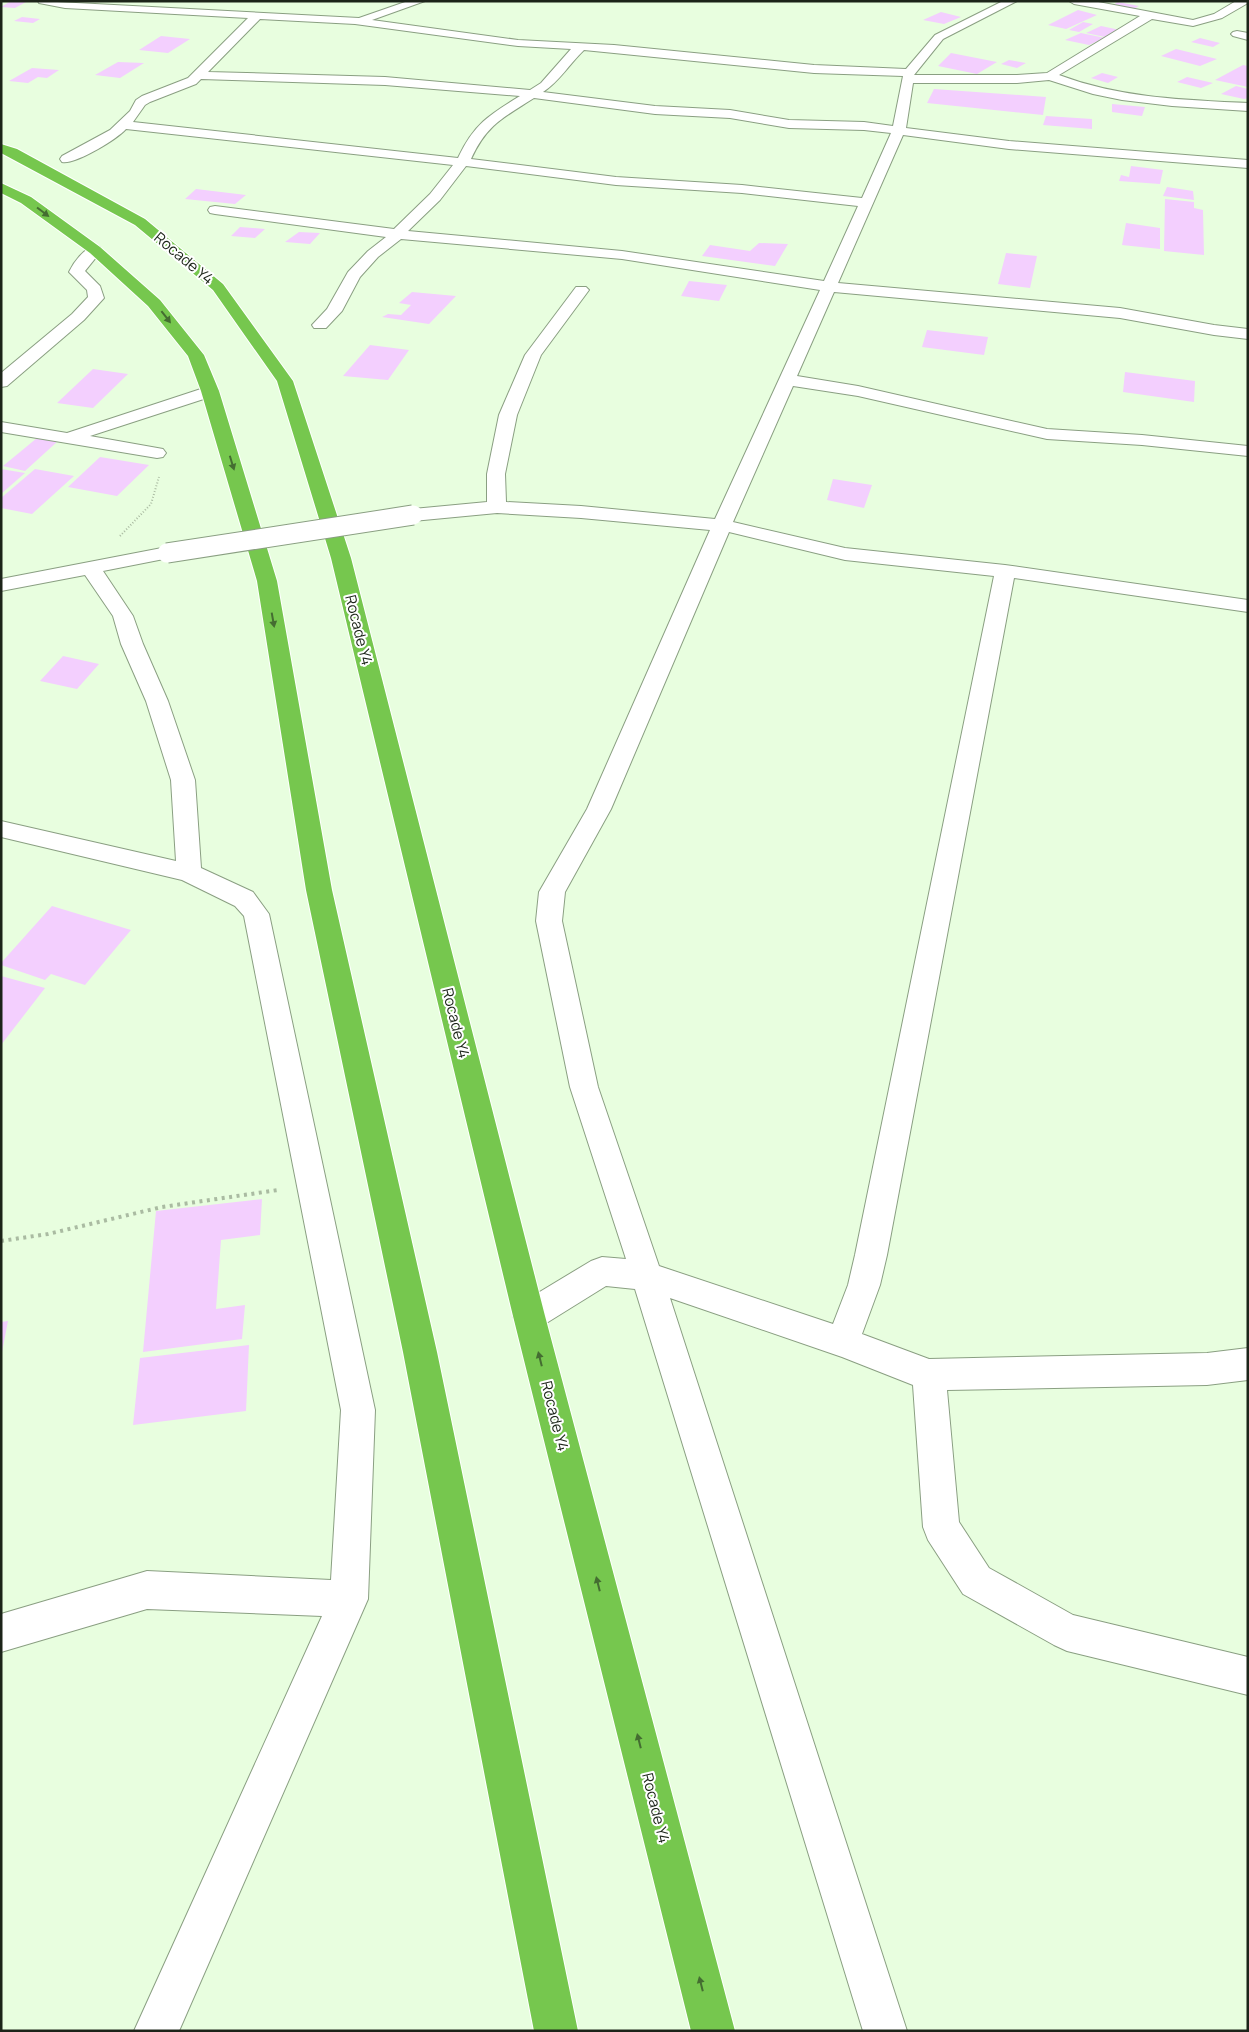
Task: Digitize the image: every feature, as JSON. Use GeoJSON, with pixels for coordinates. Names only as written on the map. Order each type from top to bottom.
{"type":"FeatureCollection","features":[{"type":"Feature","properties":{"kind":"highway","name":"Rocade Y4"},"geometry":{"type":"LineString","coordinates":[[1,148],[28,160],[140,222],[218,287],[285,382],[341,558],[529,1316],[713,2031]]}},
{"type":"Feature","properties":{"kind":"highway"},"geometry":{"type":"LineString","coordinates":[[1,187],[26,200],[95,250],[154,303],[196,355],[210,391],[267,582],[319,890],[420,1352],[556,2031]]}},
{"type":"Feature","properties":{"kind":"street"},"geometry":{"type":"LineString","coordinates":[[42,1],[65,6],[139,5],[257,16],[355,21],[518,43],[614,48],[814,69],[909,76],[1017,79],[1050,76],[1089,90],[1128,98],[1173,104],[1248,108]]}},
{"type":"Feature","properties":{"kind":"street"},"geometry":{"type":"LineString","coordinates":[[381,1],[400,7]]}},
{"type":"Feature","properties":{"kind":"street"},"geometry":{"type":"LineString","coordinates":[[355,21],[420,1]]}},
{"type":"Feature","properties":{"kind":"street"},"geometry":{"type":"LineString","coordinates":[[885,2031],[647,1276],[584,1087],[549,921],[552,892],[599,810],[722,524],[899,130],[909,76],[939,37],[1012,1]]}},
{"type":"Feature","properties":{"kind":"street"},"geometry":{"type":"LineString","coordinates":[[1074,1],[1193,23],[1218,16],[1244,1]]}},
{"type":"Feature","properties":{"kind":"street"},"geometry":{"type":"LineString","coordinates":[[1050,76],[1150,15]]}},
{"type":"Feature","properties":{"kind":"street"},"geometry":{"type":"LineString","coordinates":[[67,159],[104,140],[123,125],[146,99],[185,85],[199,75],[257,16]]}},
{"type":"Feature","properties":{"kind":"street"},"geometry":{"type":"LineString","coordinates":[[320,325],[334,311],[352,275],[373,254],[398,234],[408,221],[435,197],[449,177],[464,162],[473,140],[482,128],[500,114],[545,86],[567,59],[581,46]]}},
{"type":"Feature","properties":{"kind":"street"},"geometry":{"type":"LineString","coordinates":[[199,75],[385,81],[490,89],[655,110],[712,112],[789,124],[864,126],[1009,145],[1248,164]]}},
{"type":"Feature","properties":{"kind":"street"},"geometry":{"type":"LineString","coordinates":[[123,125],[464,162],[616,181],[742,189],[867,203]]}},
{"type":"Feature","properties":{"kind":"street"},"geometry":{"type":"LineString","coordinates":[[216,210],[398,234],[622,255],[830,287],[1120,313],[1214,330],[1248,334]]}},
{"type":"Feature","properties":{"kind":"street"},"geometry":{"type":"LineString","coordinates":[[1,382],[78,318],[96,298],[95,289],[77,272],[80,265],[95,250]]}},
{"type":"Feature","properties":{"kind":"street"},"geometry":{"type":"LineString","coordinates":[[497,507],[496,474],[508,415],[533,355],[581,290]]}},
{"type":"Feature","properties":{"kind":"street"},"geometry":{"type":"LineString","coordinates":[[788,380],[858,391],[1047,434],[1142,440],[1248,451]]}},
{"type":"Feature","properties":{"kind":"street"},"geometry":{"type":"LineString","coordinates":[[67,438],[210,391]]}},
{"type":"Feature","properties":{"kind":"street"},"geometry":{"type":"LineString","coordinates":[[1,427],[157,453]]}},
{"type":"Feature","properties":{"kind":"street"},"geometry":{"type":"LineString","coordinates":[[1,585],[167,553],[413,515],[497,507],[722,524],[845,554],[1006,571],[1248,606]]}},
{"type":"Feature","properties":{"kind":"street"},"geometry":{"type":"LineString","coordinates":[[91,569],[123,616],[132,644],[157,701],[183,780],[189,873]]}},
{"type":"Feature","properties":{"kind":"street"},"geometry":{"type":"LineString","coordinates":[[843,1342],[864,1285],[871,1255],[1006,571]]}},
{"type":"Feature","properties":{"kind":"street"},"geometry":{"type":"LineString","coordinates":[[1,829],[189,873],[244,899],[256,914],[358,1410],[349,1599],[156,2031]]}},
{"type":"Feature","properties":{"kind":"street"},"geometry":{"type":"LineString","coordinates":[[529,1316],[602,1271],[647,1276],[843,1342],[929,1375],[1207,1368],[1248,1364]]}},
{"type":"Feature","properties":{"kind":"street"},"geometry":{"type":"LineString","coordinates":[[929,1375],[941,1527],[976,1581],[1067,1632],[1248,1676]]}},
{"type":"Feature","properties":{"kind":"street"},"geometry":{"type":"LineString","coordinates":[[1,1633],[147,1590],[349,1599]]}},
{"type":"Feature","properties":{"kind":"path"},"geometry":{"type":"LineString","coordinates":[[91,569],[151,504],[162,466],[157,453]]}},
{"type":"Feature","properties":{"kind":"path"},"geometry":{"type":"LineString","coordinates":[[1,1241],[27,1239],[122,1215],[197,1200],[312,1186]]}},
{"type":"Feature","properties":{"kind":"building"},"geometry":{"type":"Polygon","coordinates":[[[11,1],[26,2],[15,8],[1,7],[11,1]]]}},
{"type":"Feature","properties":{"kind":"building"},"geometry":{"type":"Polygon","coordinates":[[[1118,2],[1139,6],[1130,11],[1109,7],[1118,2]]]}},
{"type":"Feature","properties":{"kind":"building"},"geometry":{"type":"Polygon","coordinates":[[[1078,10],[1097,15],[1066,29],[1048,25],[1078,10]]]}},
{"type":"Feature","properties":{"kind":"building"},"geometry":{"type":"Polygon","coordinates":[[[941,12],[961,17],[944,24],[923,20],[941,12]]]}},
{"type":"Feature","properties":{"kind":"building"},"geometry":{"type":"Polygon","coordinates":[[[22,17],[40,19],[33,23],[14,21],[22,17]]]}},
{"type":"Feature","properties":{"kind":"building"},"geometry":{"type":"Polygon","coordinates":[[[1083,22],[1093,24],[1079,32],[1069,30],[1083,22]]]}},
{"type":"Feature","properties":{"kind":"building"},"geometry":{"type":"Polygon","coordinates":[[[1101,26],[1120,30],[1105,37],[1086,33],[1101,26]]]}},
{"type":"Feature","properties":{"kind":"building"},"geometry":{"type":"Polygon","coordinates":[[[1081,33],[1105,38],[1089,45],[1065,40],[1081,33]]]}},
{"type":"Feature","properties":{"kind":"building"},"geometry":{"type":"Polygon","coordinates":[[[161,36],[190,39],[168,53],[139,50],[161,36]]]}},
{"type":"Feature","properties":{"kind":"building"},"geometry":{"type":"Polygon","coordinates":[[[1200,38],[1220,43],[1213,47],[1191,42],[1200,38]]]}},
{"type":"Feature","properties":{"kind":"building"},"geometry":{"type":"Polygon","coordinates":[[[1176,49],[1217,59],[1200,66],[1161,56],[1176,49]]]}},
{"type":"Feature","properties":{"kind":"building"},"geometry":{"type":"Polygon","coordinates":[[[951,53],[997,62],[977,74],[938,66],[951,53]]]}},
{"type":"Feature","properties":{"kind":"building"},"geometry":{"type":"Polygon","coordinates":[[[1009,60],[1026,63],[1017,68],[1001,64],[1009,60]]]}},
{"type":"Feature","properties":{"kind":"building"},"geometry":{"type":"Polygon","coordinates":[[[118,62],[144,63],[120,78],[95,75],[118,62]]]}},
{"type":"Feature","properties":{"kind":"building"},"geometry":{"type":"Polygon","coordinates":[[[1243,65],[1248,66],[1248,87],[1215,80],[1243,65]]]}},
{"type":"Feature","properties":{"kind":"building"},"geometry":{"type":"Polygon","coordinates":[[[32,68],[59,70],[47,78],[38,77],[28,83],[9,81],[32,68]]]}},
{"type":"Feature","properties":{"kind":"building"},"geometry":{"type":"Polygon","coordinates":[[[1102,73],[1118,77],[1108,83],[1091,78],[1102,73]]]}},
{"type":"Feature","properties":{"kind":"building"},"geometry":{"type":"Polygon","coordinates":[[[1187,77],[1213,83],[1201,88],[1177,82],[1187,77]]]}},
{"type":"Feature","properties":{"kind":"building"},"geometry":{"type":"Polygon","coordinates":[[[1236,86],[1248,89],[1248,98],[1244,99],[1221,94],[1236,86]]]}},
{"type":"Feature","properties":{"kind":"building"},"geometry":{"type":"Polygon","coordinates":[[[934,89],[1046,97],[1043,115],[927,103],[934,89]]]}},
{"type":"Feature","properties":{"kind":"building"},"geometry":{"type":"Polygon","coordinates":[[[1112,104],[1145,107],[1142,116],[1112,112],[1112,104]]]}},
{"type":"Feature","properties":{"kind":"building"},"geometry":{"type":"Polygon","coordinates":[[[1046,116],[1092,119],[1092,129],[1043,125],[1046,116]]]}},
{"type":"Feature","properties":{"kind":"building"},"geometry":{"type":"Polygon","coordinates":[[[1131,166],[1163,170],[1160,184],[1119,181],[1121,175],[1129,177],[1131,166]]]}},
{"type":"Feature","properties":{"kind":"building"},"geometry":{"type":"Polygon","coordinates":[[[1167,187],[1193,191],[1194,200],[1163,196],[1167,187]]]}},
{"type":"Feature","properties":{"kind":"building"},"geometry":{"type":"Polygon","coordinates":[[[196,189],[246,195],[235,204],[185,199],[196,189]]]}},
{"type":"Feature","properties":{"kind":"building"},"geometry":{"type":"Polygon","coordinates":[[[1165,199],[1194,202],[1194,208],[1203,210],[1204,255],[1164,251],[1165,199]]]}},
{"type":"Feature","properties":{"kind":"building"},"geometry":{"type":"Polygon","coordinates":[[[1126,223],[1160,228],[1160,249],[1122,245],[1126,223]]]}},
{"type":"Feature","properties":{"kind":"building"},"geometry":{"type":"Polygon","coordinates":[[[240,227],[265,229],[255,238],[231,236],[240,227]]]}},
{"type":"Feature","properties":{"kind":"building"},"geometry":{"type":"Polygon","coordinates":[[[299,232],[320,233],[310,244],[285,242],[299,232]]]}},
{"type":"Feature","properties":{"kind":"building"},"geometry":{"type":"Polygon","coordinates":[[[759,243],[788,244],[775,266],[702,256],[710,245],[750,251],[759,243]]]}},
{"type":"Feature","properties":{"kind":"building"},"geometry":{"type":"Polygon","coordinates":[[[1006,253],[1037,256],[1030,288],[998,284],[1006,253]]]}},
{"type":"Feature","properties":{"kind":"building"},"geometry":{"type":"Polygon","coordinates":[[[689,281],[727,285],[719,301],[681,296],[689,281]]]}},
{"type":"Feature","properties":{"kind":"building"},"geometry":{"type":"Polygon","coordinates":[[[412,292],[456,296],[429,324],[382,317],[388,314],[401,315],[411,305],[399,303],[412,292]]]}},
{"type":"Feature","properties":{"kind":"building"},"geometry":{"type":"Polygon","coordinates":[[[927,330],[988,337],[984,355],[922,347],[927,330]]]}},
{"type":"Feature","properties":{"kind":"building"},"geometry":{"type":"Polygon","coordinates":[[[370,345],[409,350],[388,380],[343,376],[370,345]]]}},
{"type":"Feature","properties":{"kind":"building"},"geometry":{"type":"Polygon","coordinates":[[[93,369],[128,374],[93,408],[57,403],[93,369]]]}},
{"type":"Feature","properties":{"kind":"building"},"geometry":{"type":"Polygon","coordinates":[[[1125,372],[1195,381],[1194,402],[1123,392],[1125,372]]]}},
{"type":"Feature","properties":{"kind":"building"},"geometry":{"type":"Polygon","coordinates":[[[37,438],[58,441],[25,471],[3,466],[37,438]]]}},
{"type":"Feature","properties":{"kind":"building"},"geometry":{"type":"Polygon","coordinates":[[[100,457],[149,465],[117,496],[68,487],[100,457]]]}},
{"type":"Feature","properties":{"kind":"building"},"geometry":{"type":"Polygon","coordinates":[[[1,469],[25,473],[1,494],[1,469]]]}},
{"type":"Feature","properties":{"kind":"building"},"geometry":{"type":"Polygon","coordinates":[[[35,469],[74,476],[32,514],[1,508],[1,498],[35,469]]]}},
{"type":"Feature","properties":{"kind":"building"},"geometry":{"type":"Polygon","coordinates":[[[833,479],[872,485],[864,508],[827,500],[833,479]]]}},
{"type":"Feature","properties":{"kind":"building"},"geometry":{"type":"Polygon","coordinates":[[[63,656],[99,664],[77,689],[40,681],[63,656]]]}},
{"type":"Feature","properties":{"kind":"building"},"geometry":{"type":"Polygon","coordinates":[[[52,906],[131,930],[85,985],[51,974],[45,980],[1,965],[52,906]]]}},
{"type":"Feature","properties":{"kind":"building"},"geometry":{"type":"Polygon","coordinates":[[[1,976],[45,988],[1,1045],[1,976]]]}},
{"type":"Feature","properties":{"kind":"building"},"geometry":{"type":"Polygon","coordinates":[[[262,1199],[260,1235],[221,1240],[216,1309],[245,1305],[242,1339],[143,1352],[156,1211],[262,1199]]]}},
{"type":"Feature","properties":{"kind":"building"},"geometry":{"type":"Polygon","coordinates":[[[8,1321],[2,1352],[1,1352],[1,1322],[8,1321]]]}},
{"type":"Feature","properties":{"kind":"building"},"geometry":{"type":"Polygon","coordinates":[[[249,1345],[246,1411],[133,1425],[140,1358],[249,1345]]]}}]}
